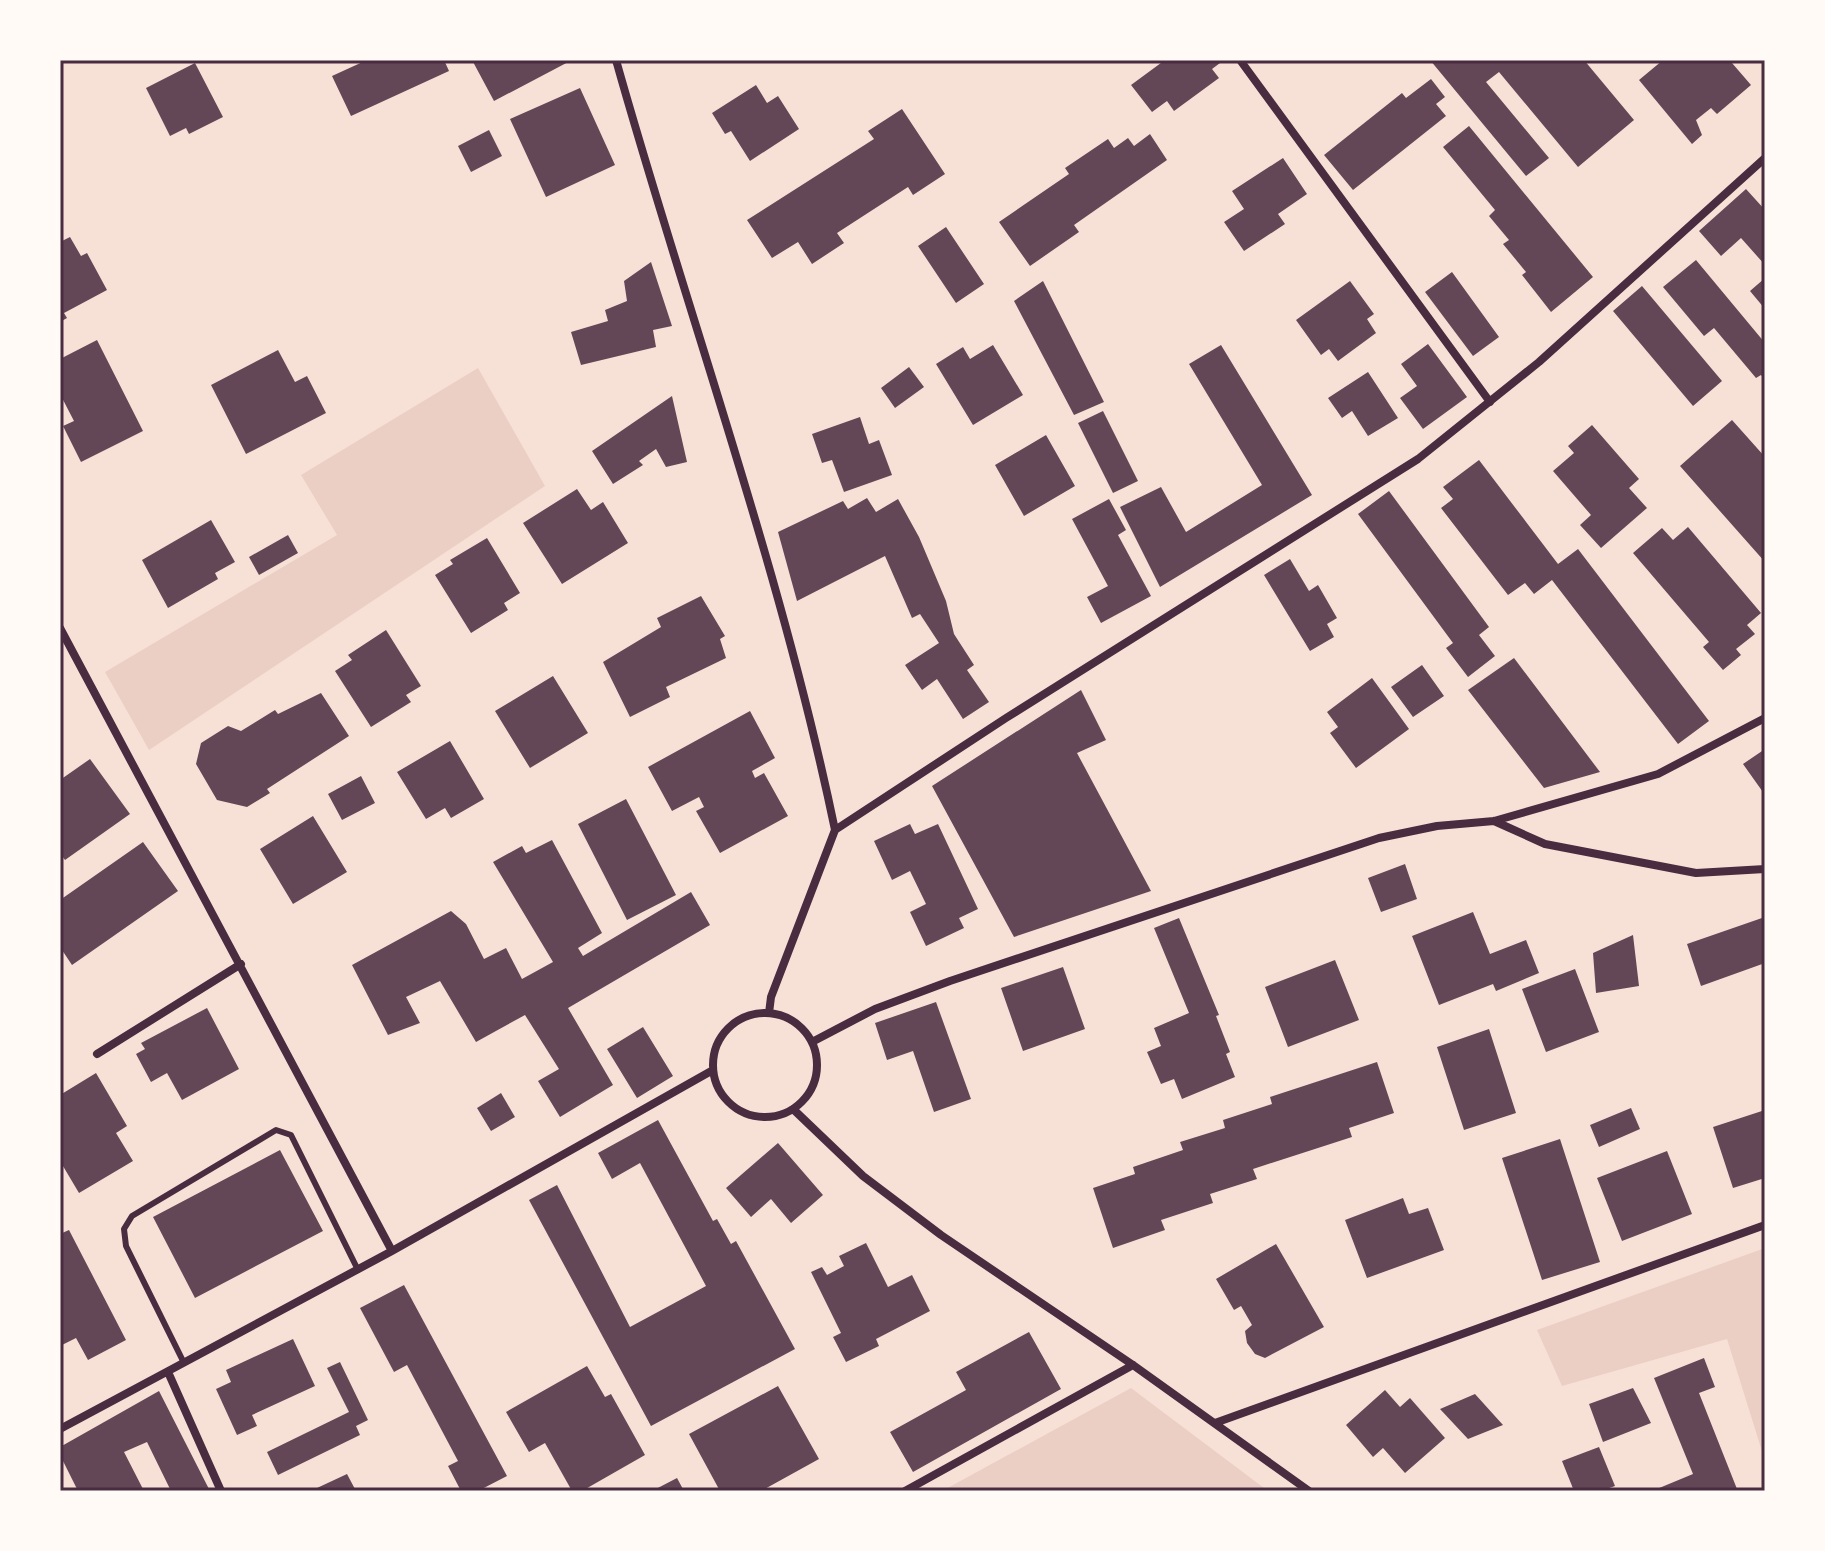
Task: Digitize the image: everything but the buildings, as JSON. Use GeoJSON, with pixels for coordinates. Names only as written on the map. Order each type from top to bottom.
{"type":"FeatureCollection","features":[{"type":"Feature","properties":{"kind":"street"},"geometry":{"type":"LineString","coordinates":[[616,60],[811,722],[835,830],[771,997],[769,1013]]}},
{"type":"Feature","properties":{"kind":"street"},"geometry":{"type":"LineString","coordinates":[[1240,60],[1490,402]]}},
{"type":"Feature","properties":{"kind":"street"},"geometry":{"type":"LineString","coordinates":[[835,830],[992,727],[1418,459],[1490,402],[1765,158]]}},
{"type":"Feature","properties":{"kind":"street"},"geometry":{"type":"LineString","coordinates":[[60,628],[392,1251]]}},
{"type":"Feature","properties":{"kind":"street"},"geometry":{"type":"LineString","coordinates":[[812,1042],[875,1009],[950,981],[1379,838],[1437,826],[1494,821],[1658,774],[1765,718]]}},
{"type":"Feature","properties":{"kind":"street"},"geometry":{"type":"LineString","coordinates":[[1494,821],[1545,844],[1696,873],[1765,869]]}},
{"type":"Feature","properties":{"kind":"street"},"geometry":{"type":"LineString","coordinates":[[97,1054],[241,964]]}},
{"type":"Feature","properties":{"kind":"street"},"geometry":{"type":"LineString","coordinates":[[769,1013],[794,1023],[812,1042],[817,1072],[804,1099],[793,1109],[776,1116],[759,1116],[742,1111],[723,1094],[713,1070],[719,1040],[740,1019],[769,1013]]}},
{"type":"Feature","properties":{"kind":"street"},"geometry":{"type":"LineString","coordinates":[[60,1429],[358,1270],[713,1070]]}},
{"type":"Feature","properties":{"kind":"street"},"geometry":{"type":"LineString","coordinates":[[793,1109],[863,1176],[941,1235],[1133,1365],[1309,1491]]}},
{"type":"Feature","properties":{"kind":"street"},"geometry":{"type":"LineString","coordinates":[[1215,1423],[1765,1225]]}},
{"type":"Feature","properties":{"kind":"street"},"geometry":{"type":"LineString","coordinates":[[905,1491],[1133,1365]]}},
{"type":"Feature","properties":{"kind":"street"},"geometry":{"type":"LineString","coordinates":[[168,1372],[221,1491]]}},
{"type":"Feature","properties":{"kind":"lane"},"geometry":{"type":"LineString","coordinates":[[184,1363],[126,1246],[124,1229],[132,1216],[276,1130],[291,1135],[358,1270]]}},
{"type":"Feature","properties":{"kind":"shaded area"},"geometry":{"type":"Polygon","coordinates":[[[478,368],[545,486],[149,750],[105,672],[337,535],[301,475],[478,368]]]}},
{"type":"Feature","properties":{"kind":"shaded area"},"geometry":{"type":"Polygon","coordinates":[[[1765,1248],[1765,1461],[1727,1339],[1562,1386],[1537,1330],[1765,1248]]]}},
{"type":"Feature","properties":{"kind":"shaded area"},"geometry":{"type":"Polygon","coordinates":[[[1131,1388],[1268,1491],[942,1491],[1131,1388]]]}}]}
